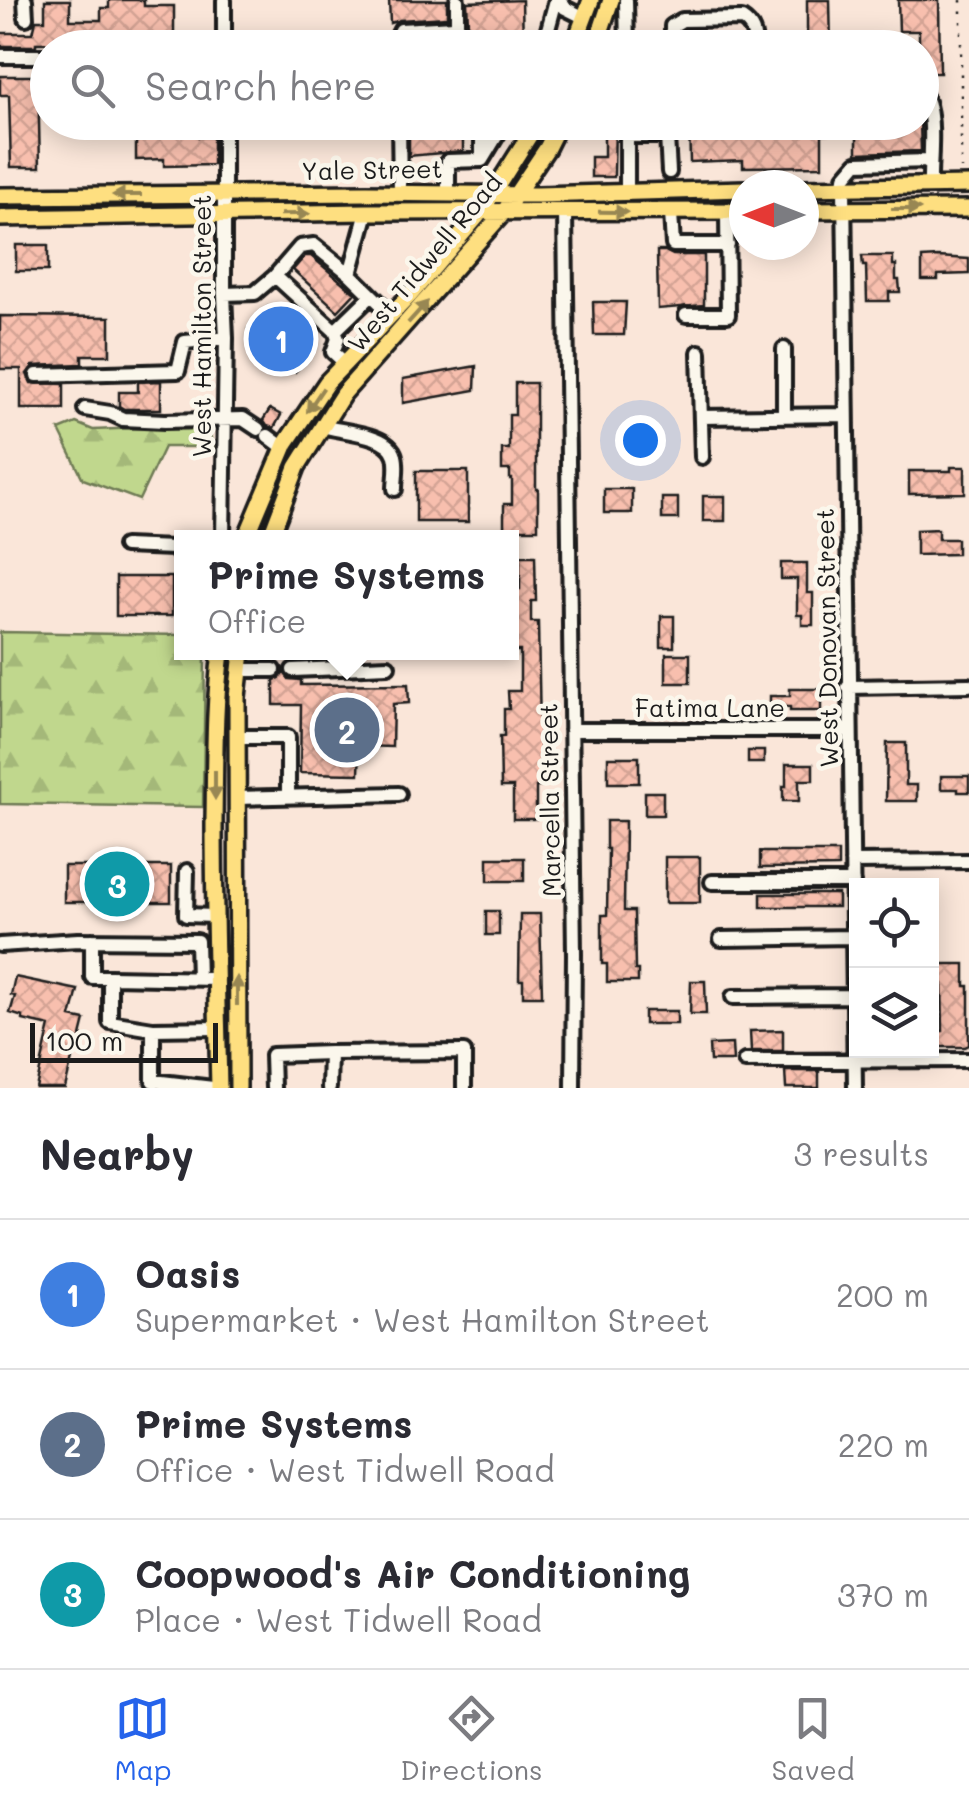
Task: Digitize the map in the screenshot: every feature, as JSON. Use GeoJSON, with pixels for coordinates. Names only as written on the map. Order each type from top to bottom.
{"type":"FeatureCollection","features":[{"type":"Feature","properties":{"kind":"main road"},"geometry":{"type":"LineString","coordinates":[[588,9],[610,7]]}},
{"type":"Feature","properties":{"kind":"main road","name":"West Tidwell Road"},"geometry":{"type":"LineString","coordinates":[[249,530],[284,448],[327,382],[392,315],[481,212],[527,140]]}},
{"type":"Feature","properties":{"kind":"main road","name":"West Tidwell Road"},"geometry":{"type":"LineString","coordinates":[[273,530],[297,467],[343,394],[504,212],[551,140]]}},
{"type":"Feature","properties":{"kind":"main road"},"geometry":{"type":"LineString","coordinates":[[819,188],[965,186]]}},
{"type":"Feature","properties":{"kind":"main road","name":"Yale Street"},"geometry":{"type":"LineString","coordinates":[[6,196],[729,190]]}},
{"type":"Feature","properties":{"kind":"main road"},"geometry":{"type":"LineString","coordinates":[[366,193],[367,212]]}},
{"type":"Feature","properties":{"kind":"main road"},"geometry":{"type":"LineString","coordinates":[[6,196],[6,218]]}},
{"type":"Feature","properties":{"kind":"main road"},"geometry":{"type":"LineString","coordinates":[[819,210],[969,208]]}},
{"type":"Feature","properties":{"kind":"main road","name":"Yale Street"},"geometry":{"type":"LineString","coordinates":[[6,218],[367,212],[729,212]]}},
{"type":"Feature","properties":{"kind":"main road"},"geometry":{"type":"LineString","coordinates":[[346,364],[359,378]]}},
{"type":"Feature","properties":{"kind":"main road"},"geometry":{"type":"LineString","coordinates":[[216,1088],[215,737],[220,660]]}},
{"type":"Feature","properties":{"kind":"main road"},"geometry":{"type":"LineString","coordinates":[[238,1088],[237,697],[242,660]]}},
{"type":"Feature","properties":{"kind":"main road"},"geometry":{"type":"LineString","coordinates":[[215,737],[237,737]]}},
{"type":"Feature","properties":{"kind":"main road"},"geometry":{"type":"LineString","coordinates":[[214,918],[237,922]]}},
{"type":"Feature","properties":{"kind":"street"},"geometry":{"type":"LineString","coordinates":[[26,0],[26,18]]}},
{"type":"Feature","properties":{"kind":"street"},"geometry":{"type":"LineString","coordinates":[[224,0],[224,30]]}},
{"type":"Feature","properties":{"kind":"street"},"geometry":{"type":"LineString","coordinates":[[401,30],[454,27],[458,0]]}},
{"type":"Feature","properties":{"kind":"street"},"geometry":{"type":"LineString","coordinates":[[558,0],[565,8],[588,9]]}},
{"type":"Feature","properties":{"kind":"street"},"geometry":{"type":"LineString","coordinates":[[549,30],[558,0]]}},
{"type":"Feature","properties":{"kind":"street"},"geometry":{"type":"LineString","coordinates":[[626,0],[627,30]]}},
{"type":"Feature","properties":{"kind":"street"},"geometry":{"type":"LineString","coordinates":[[672,30],[682,20],[742,20],[752,30]]}},
{"type":"Feature","properties":{"kind":"street"},"geometry":{"type":"LineString","coordinates":[[0,56],[30,56]]}},
{"type":"Feature","properties":{"kind":"street","name":"West Hamilton Street"},"geometry":{"type":"LineString","coordinates":[[224,140],[227,530]]}},
{"type":"Feature","properties":{"kind":"street"},"geometry":{"type":"LineString","coordinates":[[399,140],[400,194]]}},
{"type":"Feature","properties":{"kind":"street"},"geometry":{"type":"LineString","coordinates":[[482,140],[482,160]]}},
{"type":"Feature","properties":{"kind":"street"},"geometry":{"type":"LineString","coordinates":[[482,160],[494,140]]}},
{"type":"Feature","properties":{"kind":"street"},"geometry":{"type":"LineString","coordinates":[[627,140],[627,192]]}},
{"type":"Feature","properties":{"kind":"street"},"geometry":{"type":"LineString","coordinates":[[667,140],[668,172]]}},
{"type":"Feature","properties":{"kind":"street"},"geometry":{"type":"LineString","coordinates":[[929,140],[930,186]]}},
{"type":"Feature","properties":{"kind":"street"},"geometry":{"type":"LineString","coordinates":[[448,194],[448,161],[482,160]]}},
{"type":"Feature","properties":{"kind":"street"},"geometry":{"type":"LineString","coordinates":[[844,187],[845,177],[857,163],[929,161]]}},
{"type":"Feature","properties":{"kind":"street","name":"West Donovan Street"},"geometry":{"type":"LineString","coordinates":[[844,187],[853,878]]}},
{"type":"Feature","properties":{"kind":"street"},"geometry":{"type":"LineString","coordinates":[[350,274],[367,212]]}},
{"type":"Feature","properties":{"kind":"street","name":"Marcella Street"},"geometry":{"type":"LineString","coordinates":[[566,212],[573,1088]]}},
{"type":"Feature","properties":{"kind":"street"},"geometry":{"type":"LineString","coordinates":[[671,213],[673,245],[728,244]]}},
{"type":"Feature","properties":{"kind":"street"},"geometry":{"type":"LineString","coordinates":[[686,316],[728,315],[729,240]]}},
{"type":"Feature","properties":{"kind":"street"},"geometry":{"type":"LineString","coordinates":[[224,294],[255,293],[300,247],[314,245],[392,315]]}},
{"type":"Feature","properties":{"kind":"street"},"geometry":{"type":"LineString","coordinates":[[275,276],[336,332],[338,339],[333,352],[346,364]]}},
{"type":"Feature","properties":{"kind":"street"},"geometry":{"type":"LineString","coordinates":[[336,332],[370,296]]}},
{"type":"Feature","properties":{"kind":"street"},"geometry":{"type":"LineString","coordinates":[[37,376],[178,371],[185,342],[226,338]]}},
{"type":"Feature","properties":{"kind":"street"},"geometry":{"type":"LineString","coordinates":[[784,348],[784,416]]}},
{"type":"Feature","properties":{"kind":"street"},"geometry":{"type":"LineString","coordinates":[[700,352],[702,457]]}},
{"type":"Feature","properties":{"kind":"street"},"geometry":{"type":"LineString","coordinates":[[85,409],[110,413],[123,420],[243,418],[284,448]]}},
{"type":"Feature","properties":{"kind":"street"},"geometry":{"type":"LineString","coordinates":[[701,417],[846,415]]}},
{"type":"Feature","properties":{"kind":"street"},"geometry":{"type":"LineString","coordinates":[[322,426],[376,437],[393,450],[395,489]]}},
{"type":"Feature","properties":{"kind":"street"},"geometry":{"type":"LineString","coordinates":[[124,546],[174,549]]}},
{"type":"Feature","properties":{"kind":"street"},"geometry":{"type":"LineString","coordinates":[[293,670],[388,666]]}},
{"type":"Feature","properties":{"kind":"street"},"geometry":{"type":"LineString","coordinates":[[241,670],[274,670]]}},
{"type":"Feature","properties":{"kind":"street"},"geometry":{"type":"LineString","coordinates":[[848,687],[969,685]]}},
{"type":"Feature","properties":{"kind":"street","name":"Fatima Lane"},"geometry":{"type":"LineString","coordinates":[[571,730],[849,730]]}},
{"type":"Feature","properties":{"kind":"street"},"geometry":{"type":"LineString","coordinates":[[237,737],[288,737],[288,796]]}},
{"type":"Feature","properties":{"kind":"street"},"geometry":{"type":"LineString","coordinates":[[237,798],[398,794]]}},
{"type":"Feature","properties":{"kind":"street"},"geometry":{"type":"LineString","coordinates":[[852,862],[969,861]]}},
{"type":"Feature","properties":{"kind":"street"},"geometry":{"type":"LineString","coordinates":[[186,870],[186,914],[214,918]]}},
{"type":"Feature","properties":{"kind":"street"},"geometry":{"type":"LineString","coordinates":[[712,882],[849,882]]}},
{"type":"Feature","properties":{"kind":"street"},"geometry":{"type":"LineString","coordinates":[[721,939],[849,937]]}},
{"type":"Feature","properties":{"kind":"street"},"geometry":{"type":"LineString","coordinates":[[0,945],[92,940],[197,941],[198,979]]}},
{"type":"Feature","properties":{"kind":"street"},"geometry":{"type":"LineString","coordinates":[[92,940],[92,977],[217,980]]}},
{"type":"Feature","properties":{"kind":"street"},"geometry":{"type":"LineString","coordinates":[[110,977],[110,1022],[153,1029],[218,1028]]}},
{"type":"Feature","properties":{"kind":"street"},"geometry":{"type":"LineString","coordinates":[[732,997],[849,996]]}},
{"type":"Feature","properties":{"kind":"street"},"geometry":{"type":"LineString","coordinates":[[153,1029],[152,1081],[216,1088]]}},
{"type":"Feature","properties":{"kind":"street"},"geometry":{"type":"LineString","coordinates":[[272,1088],[272,1054],[464,1052],[464,1088]]}},
{"type":"Feature","properties":{"kind":"street"},"geometry":{"type":"LineString","coordinates":[[329,1088],[330,1053]]}},
{"type":"Feature","properties":{"kind":"street","name":"West Donovan Street"},"geometry":{"type":"LineString","coordinates":[[854,1060],[855,1088]]}},
{"type":"Feature","properties":{"kind":"street"},"geometry":{"type":"LineString","coordinates":[[746,1061],[969,1060]]}},
{"type":"Feature","properties":{"kind":"path"},"geometry":{"type":"LineString","coordinates":[[960,0],[965,186]]}},
{"type":"Feature","properties":{"kind":"green space"},"geometry":{"type":"Polygon","coordinates":[[[76,423],[93,430],[208,425],[213,447],[164,447],[139,500],[83,479],[59,430],[76,423]]]}},
{"type":"Feature","properties":{"kind":"green space"},"geometry":{"type":"Polygon","coordinates":[[[0,632],[174,635],[174,660],[205,660],[203,807],[0,804],[0,632]]]}},
{"type":"Feature","properties":{"kind":"building"},"geometry":{"type":"Polygon","coordinates":[[[45,0],[70,0],[70,20],[101,20],[101,8],[109,8],[109,0],[144,0],[144,6],[174,6],[174,30],[34,30],[36,20],[45,20],[45,0]]]}},
{"type":"Feature","properties":{"kind":"building"},"geometry":{"type":"Polygon","coordinates":[[[389,0],[447,0],[447,17],[390,23],[389,0]]]}},
{"type":"Feature","properties":{"kind":"building"},"geometry":{"type":"Polygon","coordinates":[[[522,0],[523,30],[468,30],[467,2],[522,0]]]}},
{"type":"Feature","properties":{"kind":"building"},"geometry":{"type":"Polygon","coordinates":[[[807,0],[830,0],[831,30],[807,30],[807,0]]]}},
{"type":"Feature","properties":{"kind":"building"},"geometry":{"type":"Polygon","coordinates":[[[898,0],[939,0],[940,73],[939,30],[899,30],[898,0]]]}},
{"type":"Feature","properties":{"kind":"building"},"geometry":{"type":"Polygon","coordinates":[[[0,33],[30,33],[30,46],[0,46],[0,33]]]}},
{"type":"Feature","properties":{"kind":"building"},"geometry":{"type":"Polygon","coordinates":[[[0,76],[30,76],[30,140],[39,140],[40,167],[11,167],[9,95],[0,95],[0,76]]]}},
{"type":"Feature","properties":{"kind":"building"},"geometry":{"type":"Polygon","coordinates":[[[136,140],[213,140],[213,165],[164,166],[164,159],[136,160],[136,140]]]}},
{"type":"Feature","properties":{"kind":"building"},"geometry":{"type":"Polygon","coordinates":[[[409,140],[463,140],[463,151],[409,156],[409,140]]]}},
{"type":"Feature","properties":{"kind":"building"},"geometry":{"type":"Polygon","coordinates":[[[604,140],[615,140],[614,177],[591,177],[591,157],[604,157],[604,140]]]}},
{"type":"Feature","properties":{"kind":"building"},"geometry":{"type":"Polygon","coordinates":[[[689,140],[822,140],[822,166],[743,167],[743,160],[690,162],[689,140]]]}},
{"type":"Feature","properties":{"kind":"building"},"geometry":{"type":"Polygon","coordinates":[[[857,140],[921,140],[921,151],[857,153],[857,140]]]}},
{"type":"Feature","properties":{"kind":"building"},"geometry":{"type":"Polygon","coordinates":[[[16,245],[48,245],[48,271],[16,271],[16,245]]]}},
{"type":"Feature","properties":{"kind":"building"},"geometry":{"type":"Polygon","coordinates":[[[657,251],[704,255],[704,305],[658,309],[657,251]]]}},
{"type":"Feature","properties":{"kind":"building"},"geometry":{"type":"Polygon","coordinates":[[[305,256],[311,256],[355,293],[338,311],[293,270],[305,256]]]}},
{"type":"Feature","properties":{"kind":"building"},"geometry":{"type":"Polygon","coordinates":[[[862,256],[893,256],[900,292],[889,292],[889,301],[867,301],[862,256]]]}},
{"type":"Feature","properties":{"kind":"building"},"geometry":{"type":"Polygon","coordinates":[[[922,258],[969,259],[969,274],[922,280],[922,258]]]}},
{"type":"Feature","properties":{"kind":"building"},"geometry":{"type":"Polygon","coordinates":[[[593,302],[626,302],[624,335],[594,335],[593,302]]]}},
{"type":"Feature","properties":{"kind":"building"},"geometry":{"type":"Polygon","coordinates":[[[268,307],[315,349],[295,372],[248,329],[268,307]]]}},
{"type":"Feature","properties":{"kind":"building"},"geometry":{"type":"Polygon","coordinates":[[[0,316],[110,317],[110,355],[82,355],[82,364],[33,366],[27,374],[31,383],[64,384],[64,409],[21,409],[21,369],[0,369],[0,316]]]}},
{"type":"Feature","properties":{"kind":"building"},"geometry":{"type":"Polygon","coordinates":[[[476,366],[475,390],[403,403],[403,379],[476,366]]]}},
{"type":"Feature","properties":{"kind":"building"},"geometry":{"type":"Polygon","coordinates":[[[161,381],[161,409],[119,406],[119,392],[138,392],[138,382],[161,381]]]}},
{"type":"Feature","properties":{"kind":"building"},"geometry":{"type":"Polygon","coordinates":[[[515,383],[536,383],[538,529],[504,529],[504,504],[512,504],[512,479],[510,470],[502,470],[502,449],[509,449],[509,415],[515,415],[515,383]]]}},
{"type":"Feature","properties":{"kind":"building"},"geometry":{"type":"Polygon","coordinates":[[[270,409],[281,415],[274,428],[263,420],[270,409]]]}},
{"type":"Feature","properties":{"kind":"building"},"geometry":{"type":"Polygon","coordinates":[[[951,467],[965,467],[965,493],[909,494],[909,471],[951,471],[951,467]]]}},
{"type":"Feature","properties":{"kind":"building"},"geometry":{"type":"Polygon","coordinates":[[[416,471],[468,471],[468,522],[416,522],[416,471]]]}},
{"type":"Feature","properties":{"kind":"building"},"geometry":{"type":"Polygon","coordinates":[[[604,489],[632,489],[632,513],[604,513],[604,489]]]}},
{"type":"Feature","properties":{"kind":"building"},"geometry":{"type":"Polygon","coordinates":[[[703,496],[725,496],[725,521],[703,521],[703,496]]]}},
{"type":"Feature","properties":{"kind":"building"},"geometry":{"type":"Polygon","coordinates":[[[662,498],[678,498],[678,519],[662,519],[662,498]]]}},
{"type":"Feature","properties":{"kind":"building"},"geometry":{"type":"Polygon","coordinates":[[[938,529],[938,539],[957,539],[957,554],[916,555],[916,530],[938,529]]]}},
{"type":"Feature","properties":{"kind":"building"},"geometry":{"type":"Polygon","coordinates":[[[520,556],[535,556],[536,601],[531,601],[531,622],[538,622],[541,787],[536,787],[536,819],[513,819],[513,787],[501,787],[504,709],[509,709],[508,691],[520,691],[520,556]]]}},
{"type":"Feature","properties":{"kind":"building"},"geometry":{"type":"Polygon","coordinates":[[[781,563],[807,563],[807,593],[813,593],[813,625],[802,625],[802,615],[797,615],[797,579],[781,579],[781,563]]]}},
{"type":"Feature","properties":{"kind":"building"},"geometry":{"type":"Polygon","coordinates":[[[116,577],[172,577],[172,616],[116,616],[116,577]]]}},
{"type":"Feature","properties":{"kind":"building"},"geometry":{"type":"Polygon","coordinates":[[[661,616],[674,616],[674,647],[661,647],[661,616]]]}},
{"type":"Feature","properties":{"kind":"building"},"geometry":{"type":"Polygon","coordinates":[[[666,654],[690,654],[690,683],[666,683],[666,654]]]}},
{"type":"Feature","properties":{"kind":"building"},"geometry":{"type":"Polygon","coordinates":[[[284,672],[289,679],[301,680],[301,685],[408,684],[409,703],[393,704],[392,747],[360,746],[359,774],[300,773],[301,705],[274,705],[274,680],[284,672]]]}},
{"type":"Feature","properties":{"kind":"building"},"geometry":{"type":"Polygon","coordinates":[[[790,689],[821,689],[821,711],[770,707],[770,696],[790,696],[790,689]]]}},
{"type":"Feature","properties":{"kind":"building"},"geometry":{"type":"Polygon","coordinates":[[[887,743],[906,743],[906,785],[917,785],[917,801],[886,801],[887,743]]]}},
{"type":"Feature","properties":{"kind":"building"},"geometry":{"type":"Polygon","coordinates":[[[748,751],[764,751],[764,763],[748,763],[748,751]]]}},
{"type":"Feature","properties":{"kind":"building"},"geometry":{"type":"Polygon","coordinates":[[[608,757],[639,757],[639,783],[608,783],[608,757]]]}},
{"type":"Feature","properties":{"kind":"building"},"geometry":{"type":"Polygon","coordinates":[[[786,764],[813,764],[813,780],[799,780],[799,801],[783,801],[786,764]]]}},
{"type":"Feature","properties":{"kind":"building"},"geometry":{"type":"Polygon","coordinates":[[[941,776],[969,776],[969,792],[941,789],[941,776]]]}},
{"type":"Feature","properties":{"kind":"building"},"geometry":{"type":"Polygon","coordinates":[[[645,792],[663,792],[663,815],[645,815],[645,792]]]}},
{"type":"Feature","properties":{"kind":"building"},"geometry":{"type":"Polygon","coordinates":[[[606,821],[625,821],[624,911],[634,911],[638,982],[607,982],[607,964],[602,964],[602,915],[607,915],[606,821]]]}},
{"type":"Feature","properties":{"kind":"building"},"geometry":{"type":"Polygon","coordinates":[[[760,852],[838,852],[838,867],[760,868],[760,852]]]}},
{"type":"Feature","properties":{"kind":"building"},"geometry":{"type":"Polygon","coordinates":[[[665,857],[700,857],[700,903],[665,903],[665,857]]]}},
{"type":"Feature","properties":{"kind":"building"},"geometry":{"type":"Polygon","coordinates":[[[488,858],[524,858],[524,881],[488,881],[488,858]]]}},
{"type":"Feature","properties":{"kind":"building"},"geometry":{"type":"Polygon","coordinates":[[[64,866],[171,866],[171,902],[64,902],[64,866]]]}},
{"type":"Feature","properties":{"kind":"building"},"geometry":{"type":"Polygon","coordinates":[[[761,894],[838,894],[838,907],[761,907],[761,894]]]}},
{"type":"Feature","properties":{"kind":"building"},"geometry":{"type":"Polygon","coordinates":[[[486,911],[499,911],[499,935],[486,935],[486,911]]]}},
{"type":"Feature","properties":{"kind":"building"},"geometry":{"type":"Polygon","coordinates":[[[520,914],[540,914],[542,996],[523,996],[523,980],[519,980],[520,914]]]}},
{"type":"Feature","properties":{"kind":"building"},"geometry":{"type":"Polygon","coordinates":[[[939,964],[965,964],[969,1045],[965,1047],[939,1047],[939,1031],[943,1031],[939,964]]]}},
{"type":"Feature","properties":{"kind":"building"},"geometry":{"type":"Polygon","coordinates":[[[15,977],[78,990],[71,1017],[85,1020],[65,1088],[36,1088],[50,1026],[10,1013],[15,977]]]}},
{"type":"Feature","properties":{"kind":"building"},"geometry":{"type":"Polygon","coordinates":[[[691,981],[705,981],[706,1014],[690,1014],[691,981]]]}},
{"type":"Feature","properties":{"kind":"building"},"geometry":{"type":"Polygon","coordinates":[[[644,1011],[677,1011],[677,1024],[644,1024],[644,1011]]]}},
{"type":"Feature","properties":{"kind":"building"},"geometry":{"type":"Polygon","coordinates":[[[783,1030],[783,1051],[751,1051],[750,1031],[783,1030]]]}},
{"type":"Feature","properties":{"kind":"building"},"geometry":{"type":"Polygon","coordinates":[[[732,1044],[733,1061],[710,1061],[709,1045],[732,1044]]]}},
{"type":"Feature","properties":{"kind":"building"},"geometry":{"type":"Polygon","coordinates":[[[785,1071],[819,1071],[819,1088],[786,1088],[785,1071]]]}},
{"type":"Feature","properties":{"kind":"place","name":"Oasis"},"geometry":{"type":"Point","coordinates":[281,339]}},
{"type":"Feature","properties":{"kind":"place","name":"Prime Systems"},"geometry":{"type":"Point","coordinates":[347,730]}},
{"type":"Feature","properties":{"kind":"place","name":"Coopwood's Air Conditioning"},"geometry":{"type":"Point","coordinates":[117,884]}}]}
